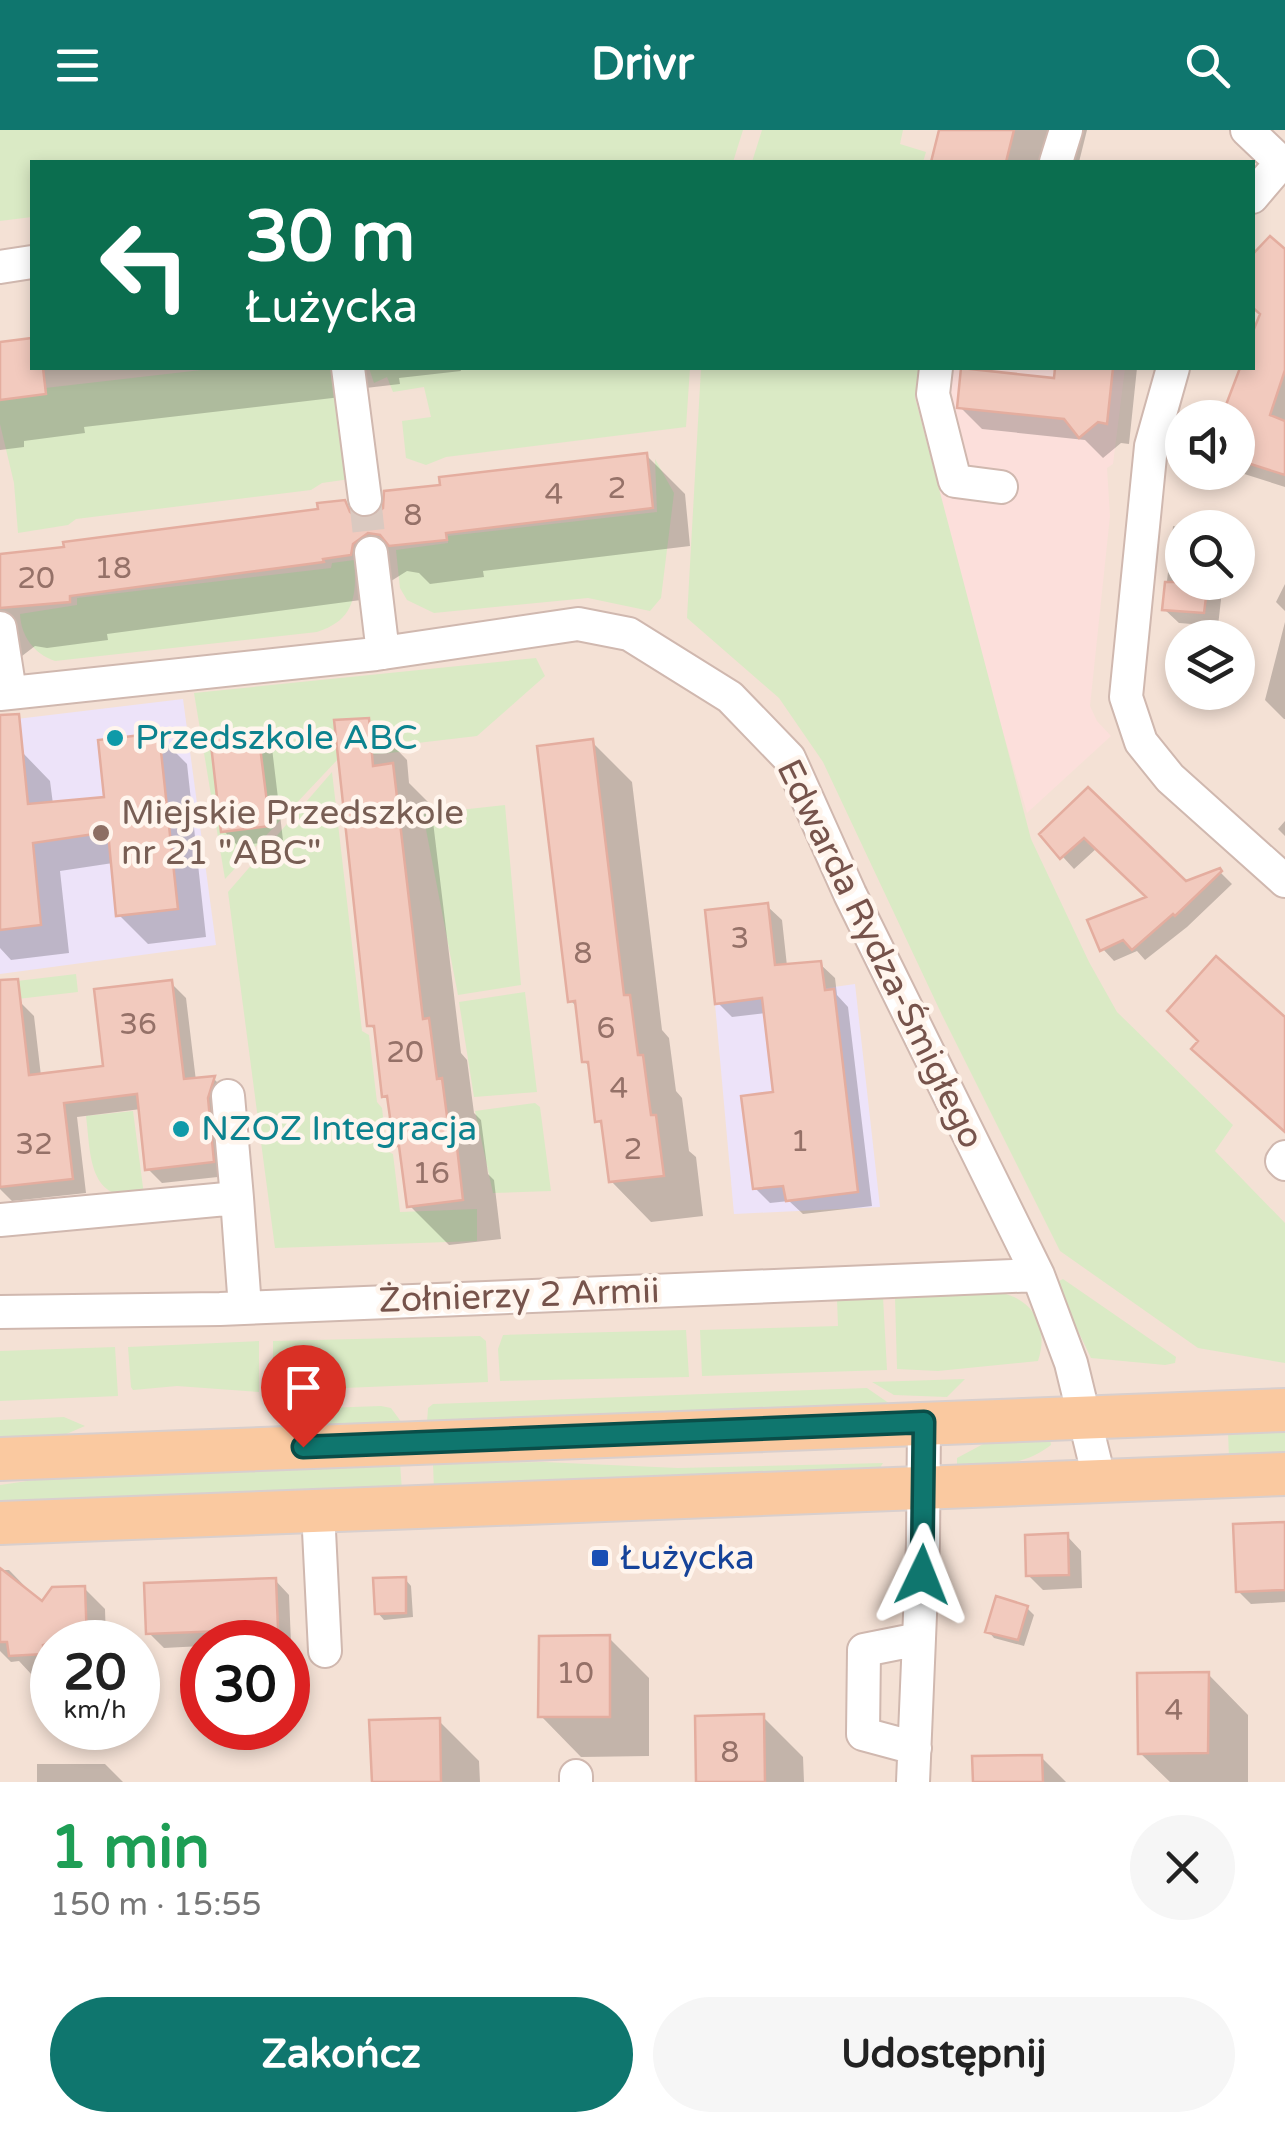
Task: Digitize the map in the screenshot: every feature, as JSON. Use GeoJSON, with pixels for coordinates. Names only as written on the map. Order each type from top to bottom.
{"type":"FeatureCollection","features":[{"type":"Feature","properties":{"kind":"main road"},"geometry":{"type":"LineString","coordinates":[[0,1459],[1272,1411]]}},
{"type":"Feature","properties":{"kind":"main road"},"geometry":{"type":"LineString","coordinates":[[0,1523],[1285,1474]]}},
{"type":"Feature","properties":{"kind":"street"},"geometry":{"type":"LineString","coordinates":[[1057,160],[1066,130]]}},
{"type":"Feature","properties":{"kind":"street"},"geometry":{"type":"LineString","coordinates":[[1248,130],[1283,164],[1255,193]]}},
{"type":"Feature","properties":{"kind":"street"},"geometry":{"type":"LineString","coordinates":[[0,267],[30,262]]}},
{"type":"Feature","properties":{"kind":"street"},"geometry":{"type":"LineString","coordinates":[[348,370],[365,499]]}},
{"type":"Feature","properties":{"kind":"street"},"geometry":{"type":"LineString","coordinates":[[936,370],[933,394],[955,481],[1001,487]]}},
{"type":"Feature","properties":{"kind":"street"},"geometry":{"type":"LineString","coordinates":[[1172,370],[1151,446],[1126,697],[1141,742],[1170,778],[1285,881]]}},
{"type":"Feature","properties":{"kind":"street"},"geometry":{"type":"LineString","coordinates":[[371,553],[383,653]]}},
{"type":"Feature","properties":{"kind":"street","name":"Edwarda Rydza-Śmigłego"},"geometry":{"type":"LineString","coordinates":[[5,693],[383,653],[578,624],[629,634],[730,697],[790,758],[850,894],[1038,1275],[1071,1363],[1100,1482]]}},
{"type":"Feature","properties":{"kind":"street"},"geometry":{"type":"LineString","coordinates":[[0,628],[5,693]]}},
{"type":"Feature","properties":{"kind":"street"},"geometry":{"type":"LineString","coordinates":[[228,1096],[245,1308]]}},
{"type":"Feature","properties":{"kind":"street"},"geometry":{"type":"LineString","coordinates":[[0,1220],[237,1198]]}},
{"type":"Feature","properties":{"kind":"street","name":"Żołnierzy 2 Armii"},"geometry":{"type":"LineString","coordinates":[[0,1312],[245,1308],[1038,1275]]}},
{"type":"Feature","properties":{"kind":"street"},"geometry":{"type":"LineString","coordinates":[[913,1782],[924,1422]]}},
{"type":"Feature","properties":{"kind":"street"},"geometry":{"type":"LineString","coordinates":[[318,1511],[325,1650]]}},
{"type":"Feature","properties":{"kind":"street"},"geometry":{"type":"LineString","coordinates":[[914,1748],[862,1734],[864,1650],[919,1639]]}},
{"type":"Feature","properties":{"kind":"shaded area"},"geometry":{"type":"Polygon","coordinates":[[[0,130],[1285,130],[1285,1782],[0,1782],[0,130]]]}},
{"type":"Feature","properties":{"kind":"shaded area"},"geometry":{"type":"Polygon","coordinates":[[[911,370],[1125,370],[1113,464],[1107,468],[1110,516],[1090,706],[1111,736],[1027,813],[934,499],[914,413],[911,370]]]}},
{"type":"Feature","properties":{"kind":"shaded area","name":"Miejskie Przedszkole nr 21 \"ABC\""},"geometry":{"type":"Polygon","coordinates":[[[183,699],[216,945],[0,974],[0,721],[183,699]]]}},
{"type":"Feature","properties":{"kind":"shaded area"},"geometry":{"type":"Polygon","coordinates":[[[855,984],[880,1207],[734,1214],[715,1004],[855,984]]]}},
{"type":"Feature","properties":{"kind":"green space"},"geometry":{"type":"Polygon","coordinates":[[[0,130],[743,130],[734,160],[30,160],[30,217],[0,221],[0,130]]]}},
{"type":"Feature","properties":{"kind":"green space"},"geometry":{"type":"Polygon","coordinates":[[[762,130],[903,130],[900,144],[926,152],[924,160],[753,160],[762,130]]]}},
{"type":"Feature","properties":{"kind":"green space"},"geometry":{"type":"Polygon","coordinates":[[[202,370],[338,370],[350,479],[322,483],[311,490],[76,519],[68,525],[18,533],[14,483],[0,424],[0,400],[45,394],[45,388],[202,370]]]}},
{"type":"Feature","properties":{"kind":"green space"},"geometry":{"type":"Polygon","coordinates":[[[370,370],[690,370],[686,427],[446,457],[426,465],[406,458],[402,421],[431,417],[424,387],[393,392],[387,377],[374,383],[370,370]]]}},
{"type":"Feature","properties":{"kind":"green space"},"geometry":{"type":"Polygon","coordinates":[[[701,370],[920,370],[915,397],[1031,839],[1117,1012],[1233,1125],[1215,1151],[1285,1223],[1285,1363],[1198,1348],[1060,1251],[942,1015],[823,762],[779,698],[687,618],[701,370]]]}},
{"type":"Feature","properties":{"kind":"green space"},"geometry":{"type":"Polygon","coordinates":[[[655,459],[674,493],[661,598],[650,611],[588,598],[434,613],[407,600],[400,588],[396,550],[448,543],[448,536],[657,512],[655,459]]]}},
{"type":"Feature","properties":{"kind":"green space"},"geometry":{"type":"Polygon","coordinates":[[[354,560],[351,605],[339,621],[317,632],[55,661],[35,649],[21,622],[20,614],[77,605],[77,598],[331,568],[332,563],[354,560]]]}},
{"type":"Feature","properties":{"kind":"green space"},"geometry":{"type":"Polygon","coordinates":[[[536,658],[545,676],[477,736],[409,744],[409,751],[339,758],[225,879],[194,693],[536,658]]]}},
{"type":"Feature","properties":{"kind":"green space"},"geometry":{"type":"Polygon","coordinates":[[[332,772],[362,1031],[369,1035],[377,1102],[382,1108],[387,1151],[393,1154],[400,1212],[477,1209],[477,1241],[275,1248],[228,892],[332,772]]]}},
{"type":"Feature","properties":{"kind":"green space"},"geometry":{"type":"Polygon","coordinates":[[[505,805],[521,985],[458,995],[423,814],[505,805]]]}},
{"type":"Feature","properties":{"kind":"green space"},"geometry":{"type":"Polygon","coordinates":[[[76,974],[78,992],[0,1001],[0,983],[76,974]]]}},
{"type":"Feature","properties":{"kind":"green space"},"geometry":{"type":"Polygon","coordinates":[[[525,992],[537,1092],[474,1097],[459,1002],[525,992]]]}},
{"type":"Feature","properties":{"kind":"green space"},"geometry":{"type":"Polygon","coordinates":[[[535,1103],[540,1107],[551,1191],[493,1193],[475,1111],[535,1103]]]}},
{"type":"Feature","properties":{"kind":"green space"},"geometry":{"type":"Polygon","coordinates":[[[133,1111],[144,1195],[126,1196],[102,1185],[96,1174],[86,1116],[133,1111]]]}},
{"type":"Feature","properties":{"kind":"green space"},"geometry":{"type":"Polygon","coordinates":[[[1063,1279],[1176,1357],[1175,1363],[1091,1358],[1055,1283],[1063,1279]]]}},
{"type":"Feature","properties":{"kind":"green space"},"geometry":{"type":"Polygon","coordinates":[[[1001,1293],[1022,1302],[1036,1317],[1042,1338],[1038,1361],[938,1371],[897,1369],[895,1297],[1001,1293]]]}},
{"type":"Feature","properties":{"kind":"green space"},"geometry":{"type":"Polygon","coordinates":[[[883,1297],[887,1370],[702,1376],[700,1330],[838,1326],[837,1299],[883,1297]]]}},
{"type":"Feature","properties":{"kind":"green space"},"geometry":{"type":"Polygon","coordinates":[[[686,1330],[689,1377],[500,1381],[498,1349],[503,1335],[686,1330]]]}},
{"type":"Feature","properties":{"kind":"green space"},"geometry":{"type":"Polygon","coordinates":[[[480,1336],[486,1341],[488,1382],[273,1391],[273,1341],[480,1336]]]}},
{"type":"Feature","properties":{"kind":"green space"},"geometry":{"type":"Polygon","coordinates":[[[259,1341],[259,1392],[131,1387],[128,1347],[259,1341]]]}},
{"type":"Feature","properties":{"kind":"green space"},"geometry":{"type":"Polygon","coordinates":[[[115,1347],[118,1396],[0,1401],[0,1351],[115,1347]]]}},
{"type":"Feature","properties":{"kind":"green space"},"geometry":{"type":"Polygon","coordinates":[[[965,1379],[947,1397],[894,1395],[872,1382],[965,1379]]]}},
{"type":"Feature","properties":{"kind":"green space"},"geometry":{"type":"Polygon","coordinates":[[[867,1388],[893,1406],[427,1423],[428,1408],[433,1404],[867,1388]]]}},
{"type":"Feature","properties":{"kind":"green space"},"geometry":{"type":"Polygon","coordinates":[[[324,1408],[391,1408],[402,1423],[339,1426],[292,1419],[324,1408]]]}},
{"type":"Feature","properties":{"kind":"green space"},"geometry":{"type":"Polygon","coordinates":[[[64,1417],[85,1426],[64,1435],[0,1438],[0,1420],[64,1417]]]}},
{"type":"Feature","properties":{"kind":"green space"},"geometry":{"type":"Polygon","coordinates":[[[1285,1429],[1285,1456],[1229,1459],[1228,1431],[1285,1429]]]}},
{"type":"Feature","properties":{"kind":"green space"},"geometry":{"type":"Polygon","coordinates":[[[1050,1439],[1051,1445],[1029,1458],[994,1465],[957,1466],[957,1458],[987,1442],[1050,1439]]]}},
{"type":"Feature","properties":{"kind":"green space"},"geometry":{"type":"Polygon","coordinates":[[[543,1462],[678,1468],[883,1463],[878,1471],[434,1490],[433,1464],[543,1462]]]}},
{"type":"Feature","properties":{"kind":"green space"},"geometry":{"type":"Polygon","coordinates":[[[400,1463],[402,1491],[0,1506],[0,1485],[69,1475],[400,1463]]]}},
{"type":"Feature","properties":{"kind":"building"},"geometry":{"type":"Polygon","coordinates":[[[939,130],[1014,130],[1006,160],[932,160],[939,130]]]}},
{"type":"Feature","properties":{"kind":"building"},"geometry":{"type":"Polygon","coordinates":[[[1270,236],[1285,249],[1285,370],[1270,415],[1285,421],[1285,475],[1255,465],[1255,400],[1228,400],[1239,370],[1255,370],[1255,326],[1260,314],[1255,310],[1255,252],[1270,236]]]}},
{"type":"Feature","properties":{"kind":"building"},"geometry":{"type":"Polygon","coordinates":[[[30,338],[30,370],[43,370],[46,394],[0,400],[0,342],[30,338]]]}},
{"type":"Feature","properties":{"kind":"building"},"geometry":{"type":"Polygon","coordinates":[[[961,370],[1054,378],[1055,370],[1113,370],[1107,424],[1098,422],[1079,438],[1064,419],[957,408],[961,370]]]}},
{"type":"Feature","properties":{"kind":"building"},"geometry":{"type":"Polygon","coordinates":[[[647,453],[653,508],[446,533],[447,540],[389,546],[380,535],[368,533],[353,544],[351,555],[323,559],[324,562],[70,596],[70,602],[0,608],[0,554],[64,547],[63,542],[318,509],[317,503],[345,500],[350,512],[369,519],[383,508],[384,491],[440,485],[439,477],[647,453]]]}},
{"type":"Feature","properties":{"kind":"building"},"geometry":{"type":"Polygon","coordinates":[[[1165,582],[1165,600],[1206,600],[1204,613],[1162,610],[1165,582]]]}},
{"type":"Feature","properties":{"kind":"building"},"geometry":{"type":"Polygon","coordinates":[[[19,714],[28,804],[104,797],[98,740],[159,733],[178,909],[116,916],[108,832],[33,843],[41,925],[0,930],[0,715],[19,714]]]}},
{"type":"Feature","properties":{"kind":"building"},"geometry":{"type":"Polygon","coordinates":[[[369,718],[373,766],[393,763],[423,1019],[429,1018],[450,1139],[456,1138],[463,1200],[407,1207],[399,1146],[394,1146],[387,1096],[382,1097],[374,1026],[367,1026],[334,720],[369,718]]]}},
{"type":"Feature","properties":{"kind":"building"},"geometry":{"type":"Polygon","coordinates":[[[258,731],[270,826],[221,832],[210,736],[258,731]]]}},
{"type":"Feature","properties":{"kind":"building"},"geometry":{"type":"Polygon","coordinates":[[[593,739],[624,995],[630,995],[651,1115],[656,1115],[664,1176],[609,1182],[601,1121],[595,1122],[588,1062],[582,1062],[575,1001],[568,1002],[537,746],[593,739]]]}},
{"type":"Feature","properties":{"kind":"building"},"geometry":{"type":"Polygon","coordinates":[[[1088,787],[1186,881],[1220,868],[1222,871],[1132,950],[1123,940],[1100,951],[1087,920],[1146,897],[1084,838],[1060,859],[1039,834],[1088,787]]]}},
{"type":"Feature","properties":{"kind":"building"},"geometry":{"type":"Polygon","coordinates":[[[768,903],[775,965],[821,961],[825,990],[834,989],[858,1192],[786,1201],[783,1186],[753,1189],[741,1096],[773,1092],[762,998],[715,1004],[705,910],[768,903]]]}},
{"type":"Feature","properties":{"kind":"building"},"geometry":{"type":"Polygon","coordinates":[[[1216,956],[1285,1017],[1285,1132],[1191,1049],[1198,1041],[1167,1011],[1216,956]]]}},
{"type":"Feature","properties":{"kind":"building"},"geometry":{"type":"Polygon","coordinates":[[[18,979],[29,1075],[103,1066],[94,989],[172,980],[184,1079],[215,1076],[208,1098],[214,1162],[145,1170],[137,1094],[64,1103],[73,1179],[0,1187],[0,980],[18,979]]]}},
{"type":"Feature","properties":{"kind":"building"},"geometry":{"type":"Polygon","coordinates":[[[1285,1522],[1285,1590],[1236,1592],[1233,1524],[1285,1522]]]}},
{"type":"Feature","properties":{"kind":"building"},"geometry":{"type":"Polygon","coordinates":[[[1068,1533],[1069,1575],[1026,1576],[1025,1535],[1068,1533]]]}},
{"type":"Feature","properties":{"kind":"building"},"geometry":{"type":"Polygon","coordinates":[[[0,1568],[42,1601],[52,1587],[85,1586],[86,1620],[30,1620],[30,1655],[9,1656],[7,1642],[0,1642],[0,1568]]]}},
{"type":"Feature","properties":{"kind":"building"},"geometry":{"type":"Polygon","coordinates":[[[406,1577],[406,1613],[375,1614],[373,1578],[406,1577]]]}},
{"type":"Feature","properties":{"kind":"building"},"geometry":{"type":"Polygon","coordinates":[[[276,1578],[278,1620],[180,1620],[180,1633],[160,1633],[160,1620],[145,1620],[144,1583],[276,1578]]]}},
{"type":"Feature","properties":{"kind":"building"},"geometry":{"type":"Polygon","coordinates":[[[996,1596],[1028,1606],[1018,1640],[985,1632],[996,1596]]]}},
{"type":"Feature","properties":{"kind":"building"},"geometry":{"type":"Polygon","coordinates":[[[610,1635],[610,1717],[538,1717],[539,1636],[610,1635]]]}},
{"type":"Feature","properties":{"kind":"building"},"geometry":{"type":"Polygon","coordinates":[[[1209,1672],[1208,1753],[1138,1754],[1137,1673],[1209,1672]]]}},
{"type":"Feature","properties":{"kind":"building"},"geometry":{"type":"Polygon","coordinates":[[[764,1714],[765,1782],[696,1782],[695,1716],[764,1714]]]}},
{"type":"Feature","properties":{"kind":"building"},"geometry":{"type":"Polygon","coordinates":[[[440,1718],[441,1782],[372,1782],[369,1720],[440,1718]]]}},
{"type":"Feature","properties":{"kind":"building"},"geometry":{"type":"Polygon","coordinates":[[[1042,1755],[1043,1782],[973,1782],[972,1756],[1042,1755]]]}},
{"type":"Feature","properties":{"kind":"tunnel"},"geometry":{"type":"LineString","coordinates":[[365,499],[371,553]]}},
{"type":"Feature","properties":{"kind":"place","name":"Przedszkole ABC"},"geometry":{"type":"Point","coordinates":[115,738]}},
{"type":"Feature","properties":{"kind":"place","name":"Miejskie Przedszkole nr 21 \"ABC\""},"geometry":{"type":"Point","coordinates":[101,833]}},
{"type":"Feature","properties":{"kind":"place","name":"NZOZ Integracja"},"geometry":{"type":"Point","coordinates":[181,1129]}},
{"type":"Feature","properties":{"kind":"place","name":"Łużycka"},"geometry":{"type":"Point","coordinates":[600,1558]}},
{"type":"Feature","properties":{"kind":"route"},"geometry":{"type":"LineString","coordinates":[[303,1447],[924,1422],[922,1575]]}}]}
